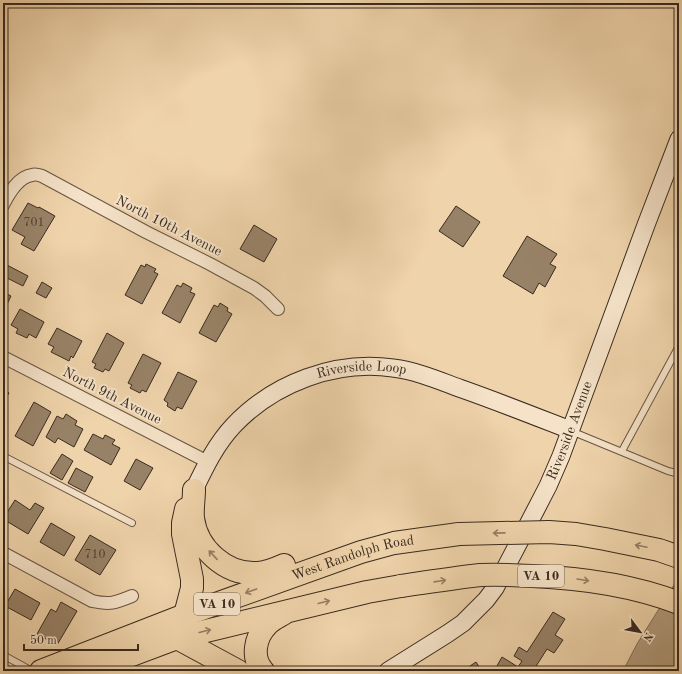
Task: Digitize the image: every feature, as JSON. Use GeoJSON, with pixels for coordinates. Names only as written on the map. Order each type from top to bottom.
{"type":"FeatureCollection","features":[{"type":"Feature","properties":{"kind":"highway"},"geometry":{"type":"LineString","coordinates":[[194,490],[193,517],[202,542],[219,562],[238,571],[259,573],[268,571],[355,540],[394,543]]}},
{"type":"Feature","properties":{"kind":"highway"},"geometry":{"type":"LineString","coordinates":[[185,615],[192,588],[192,579],[183,534],[183,523],[186,509],[194,490]]}},
{"type":"Feature","properties":{"kind":"highway","name":"West Randolph Road"},"geometry":{"type":"LineString","coordinates":[[41,671],[185,615],[361,552],[394,543],[459,534],[549,532],[576,534],[605,539],[659,550],[679,557]]}},
{"type":"Feature","properties":{"kind":"highway","name":"VA 10"},"geometry":{"type":"LineString","coordinates":[[89,671],[177,638],[367,592],[481,575],[516,575],[564,578],[608,584],[639,591],[679,603]]}},
{"type":"Feature","properties":{"kind":"highway"},"geometry":{"type":"LineString","coordinates":[[263,671],[259,667],[256,660],[256,650],[259,637],[261,632],[268,624],[286,612]]}},
{"type":"Feature","properties":{"kind":"highway"},"geometry":{"type":"LineString","coordinates":[[177,638],[238,671]]}},
{"type":"Feature","properties":{"kind":"street","name":"Riverside Avenue"},"geometry":{"type":"LineString","coordinates":[[388,671],[447,634],[467,619],[486,600],[494,588],[548,486],[561,456],[646,225],[673,172],[679,139]]}},
{"type":"Feature","properties":{"kind":"street","name":"North 10th Avenue"},"geometry":{"type":"LineString","coordinates":[[3,205],[16,185],[25,177],[33,175],[42,176],[254,288],[265,296],[278,309]]}},
{"type":"Feature","properties":{"kind":"street","name":"North 9th Avenue"},"geometry":{"type":"LineString","coordinates":[[3,357],[208,462]]}},
{"type":"Feature","properties":{"kind":"street","name":"Riverside Loop"},"geometry":{"type":"LineString","coordinates":[[194,490],[218,446],[233,426],[251,408],[272,394],[300,380],[324,372],[349,368],[369,366],[393,368],[421,374],[570,430]]}},
{"type":"Feature","properties":{"kind":"street"},"geometry":{"type":"LineString","coordinates":[[3,554],[92,601],[105,604],[118,602],[132,596]]}},
{"type":"Feature","properties":{"kind":"lane"},"geometry":{"type":"LineString","coordinates":[[622,451],[679,346]]}},
{"type":"Feature","properties":{"kind":"lane"},"geometry":{"type":"LineString","coordinates":[[570,430],[668,471],[676,473],[679,472]]}},
{"type":"Feature","properties":{"kind":"lane"},"geometry":{"type":"LineString","coordinates":[[3,456],[132,523]]}},
{"type":"Feature","properties":{"kind":"lane"},"geometry":{"type":"LineString","coordinates":[[3,655],[32,671]]}},
{"type":"Feature","properties":{"kind":"shaded area"},"geometry":{"type":"Polygon","coordinates":[[[679,577],[679,671],[623,671],[637,644],[679,577]]]}},
{"type":"Feature","properties":{"kind":"building"},"geometry":{"type":"Polygon","coordinates":[[[28,203],[55,216],[34,251],[21,244],[25,237],[12,230],[28,203]]]}},
{"type":"Feature","properties":{"kind":"building"},"geometry":{"type":"Polygon","coordinates":[[[456,206],[480,222],[463,247],[439,231],[456,206]]]}},
{"type":"Feature","properties":{"kind":"building"},"geometry":{"type":"Polygon","coordinates":[[[254,225],[277,239],[264,262],[240,249],[254,225]]]}},
{"type":"Feature","properties":{"kind":"building"},"geometry":{"type":"Polygon","coordinates":[[[527,236],[557,254],[550,264],[556,267],[545,287],[539,283],[533,294],[503,276],[527,236]]]}},
{"type":"Feature","properties":{"kind":"building"},"geometry":{"type":"Polygon","coordinates":[[[3,263],[28,276],[23,286],[3,276],[3,263]]]}},
{"type":"Feature","properties":{"kind":"building"},"geometry":{"type":"Polygon","coordinates":[[[146,264],[156,269],[154,272],[158,274],[142,304],[125,295],[141,265],[145,267],[146,264]]]}},
{"type":"Feature","properties":{"kind":"building"},"geometry":{"type":"Polygon","coordinates":[[[42,282],[52,288],[46,298],[36,293],[42,282]]]}},
{"type":"Feature","properties":{"kind":"building"},"geometry":{"type":"Polygon","coordinates":[[[183,283],[192,288],[190,292],[195,294],[180,323],[162,313],[177,285],[181,287],[183,283]]]}},
{"type":"Feature","properties":{"kind":"building"},"geometry":{"type":"Polygon","coordinates":[[[3,292],[11,296],[3,313],[3,292]]]}},
{"type":"Feature","properties":{"kind":"building"},"geometry":{"type":"Polygon","coordinates":[[[220,303],[228,308],[227,311],[232,314],[216,342],[199,333],[214,305],[218,307],[220,303]]]}},
{"type":"Feature","properties":{"kind":"building"},"geometry":{"type":"Polygon","coordinates":[[[20,309],[44,322],[36,338],[29,334],[27,338],[16,333],[18,329],[11,325],[20,309]]]}},
{"type":"Feature","properties":{"kind":"building"},"geometry":{"type":"Polygon","coordinates":[[[57,328],[82,341],[73,358],[71,356],[69,361],[51,352],[54,347],[48,344],[57,328]]]}},
{"type":"Feature","properties":{"kind":"building"},"geometry":{"type":"Polygon","coordinates":[[[107,333],[124,343],[109,371],[105,369],[103,372],[94,368],[96,364],[92,362],[107,333]]]}},
{"type":"Feature","properties":{"kind":"building"},"geometry":{"type":"Polygon","coordinates":[[[143,354],[161,363],[146,392],[142,390],[140,393],[130,388],[132,385],[128,383],[143,354]]]}},
{"type":"Feature","properties":{"kind":"building"},"geometry":{"type":"Polygon","coordinates":[[[178,372],[197,381],[182,409],[177,407],[175,411],[167,406],[168,403],[164,400],[178,372]]]}},
{"type":"Feature","properties":{"kind":"building"},"geometry":{"type":"Polygon","coordinates":[[[3,389],[9,393],[3,403],[3,389]]]}},
{"type":"Feature","properties":{"kind":"building"},"geometry":{"type":"Polygon","coordinates":[[[34,402],[51,412],[33,446],[15,436],[34,402]]]}},
{"type":"Feature","properties":{"kind":"building"},"geometry":{"type":"Polygon","coordinates":[[[66,414],[77,421],[75,425],[83,429],[74,447],[58,438],[55,443],[46,437],[57,416],[63,419],[66,414]]]}},
{"type":"Feature","properties":{"kind":"building"},"geometry":{"type":"Polygon","coordinates":[[[93,434],[103,439],[105,435],[115,440],[112,444],[120,448],[111,465],[84,450],[93,434]]]}},
{"type":"Feature","properties":{"kind":"building"},"geometry":{"type":"Polygon","coordinates":[[[62,454],[73,461],[62,480],[50,473],[62,454]]]}},
{"type":"Feature","properties":{"kind":"building"},"geometry":{"type":"Polygon","coordinates":[[[136,459],[153,468],[140,490],[124,481],[136,459]]]}},
{"type":"Feature","properties":{"kind":"building"},"geometry":{"type":"Polygon","coordinates":[[[76,468],[93,477],[85,492],[68,483],[76,468]]]}},
{"type":"Feature","properties":{"kind":"building"},"geometry":{"type":"Polygon","coordinates":[[[15,500],[30,510],[35,503],[44,508],[28,534],[3,519],[15,500]]]}},
{"type":"Feature","properties":{"kind":"building"},"geometry":{"type":"Polygon","coordinates":[[[51,523],[75,537],[64,556],[40,542],[51,523]]]}},
{"type":"Feature","properties":{"kind":"building"},"geometry":{"type":"Polygon","coordinates":[[[90,535],[116,550],[100,575],[75,560],[90,535]]]}},
{"type":"Feature","properties":{"kind":"building"},"geometry":{"type":"Polygon","coordinates":[[[15,589],[40,603],[31,620],[5,606],[15,589]]]}},
{"type":"Feature","properties":{"kind":"building"},"geometry":{"type":"Polygon","coordinates":[[[61,602],[77,611],[57,645],[37,634],[51,609],[56,612],[61,602]]]}},
{"type":"Feature","properties":{"kind":"building"},"geometry":{"type":"Polygon","coordinates":[[[553,612],[565,619],[555,635],[563,640],[554,653],[547,649],[533,671],[494,671],[502,657],[518,667],[522,661],[514,656],[519,647],[527,652],[553,612]]]}},
{"type":"Feature","properties":{"kind":"building"},"geometry":{"type":"Polygon","coordinates":[[[476,662],[482,671],[464,670],[476,662]]]}}]}
